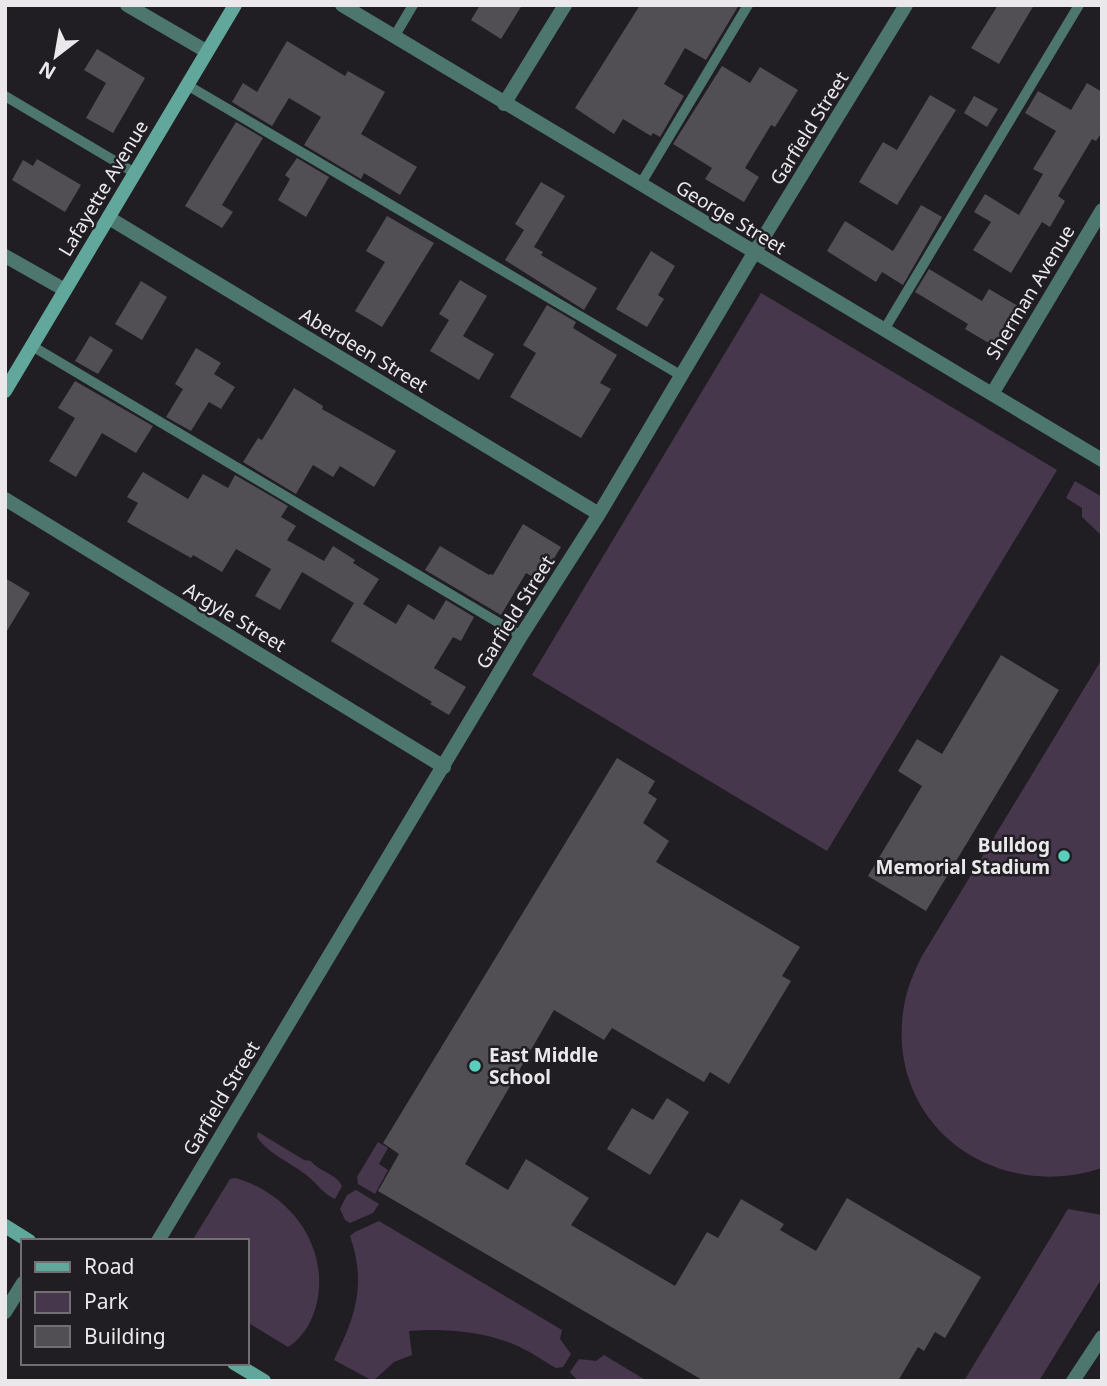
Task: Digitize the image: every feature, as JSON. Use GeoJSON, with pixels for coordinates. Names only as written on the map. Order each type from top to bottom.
{"type":"FeatureCollection","features":[{"type":"Feature","properties":{"kind":"street"},"geometry":{"type":"LineString","coordinates":[[127,5],[206,51]]}},
{"type":"Feature","properties":{"kind":"street","name":"Lafayette Avenue"},"geometry":{"type":"LineString","coordinates":[[5,391],[235,5]]}},
{"type":"Feature","properties":{"kind":"street","name":"George Street"},"geometry":{"type":"LineString","coordinates":[[342,5],[1102,460]]}},
{"type":"Feature","properties":{"kind":"street"},"geometry":{"type":"LineString","coordinates":[[504,104],[565,5]]}},
{"type":"Feature","properties":{"kind":"street","name":"Garfield Street"},"geometry":{"type":"LineString","coordinates":[[159,1239],[906,5]]}},
{"type":"Feature","properties":{"kind":"street","name":"Sherman Avenue"},"geometry":{"type":"LineString","coordinates":[[992,394],[1102,210]]}},
{"type":"Feature","properties":{"kind":"street","name":"Aberdeen Street"},"geometry":{"type":"LineString","coordinates":[[109,218],[599,514]]}},
{"type":"Feature","properties":{"kind":"street"},"geometry":{"type":"LineString","coordinates":[[5,256],[65,290]]}},
{"type":"Feature","properties":{"kind":"street","name":"Argyle Street"},"geometry":{"type":"LineString","coordinates":[[5,499],[444,767]]}},
{"type":"Feature","properties":{"kind":"street"},"geometry":{"type":"LineString","coordinates":[[5,1226],[26,1239]]}},
{"type":"Feature","properties":{"kind":"street"},"geometry":{"type":"LineString","coordinates":[[5,1312],[21,1286]]}},
{"type":"Feature","properties":{"kind":"street"},"geometry":{"type":"LineString","coordinates":[[1073,1381],[1102,1337]]}},
{"type":"Feature","properties":{"kind":"street"},"geometry":{"type":"LineString","coordinates":[[237,1365],[264,1381]]}},
{"type":"Feature","properties":{"kind":"lane"},"geometry":{"type":"LineString","coordinates":[[394,37],[413,5]]}},
{"type":"Feature","properties":{"kind":"lane"},"geometry":{"type":"LineString","coordinates":[[640,185],[748,5]]}},
{"type":"Feature","properties":{"kind":"lane"},"geometry":{"type":"LineString","coordinates":[[884,330],[1079,5]]}},
{"type":"Feature","properties":{"kind":"lane"},"geometry":{"type":"LineString","coordinates":[[187,85],[681,376]]}},
{"type":"Feature","properties":{"kind":"lane"},"geometry":{"type":"LineString","coordinates":[[5,96],[135,173]]}},
{"type":"Feature","properties":{"kind":"lane"},"geometry":{"type":"LineString","coordinates":[[32,346],[522,636]]}},
{"type":"Feature","properties":{"kind":"green space"},"geometry":{"type":"Polygon","coordinates":[[[761,293],[1057,470],[827,851],[532,675],[761,293]]]}},
{"type":"Feature","properties":{"kind":"green space"},"geometry":{"type":"Polygon","coordinates":[[[1075,481],[1102,497],[1102,536],[1082,517],[1082,508],[1066,498],[1075,481]]]}},
{"type":"Feature","properties":{"kind":"green space"},"geometry":{"type":"Polygon","coordinates":[[[1102,659],[1102,1168],[1061,1176],[1022,1174],[986,1163],[955,1144],[929,1118],[911,1086],[902,1048],[904,1006],[911,980],[922,956],[1102,659]]]}},
{"type":"Feature","properties":{"kind":"green space"},"geometry":{"type":"Polygon","coordinates":[[[258,1132],[336,1178],[342,1186],[335,1199],[262,1144],[257,1137],[258,1132]]]}},
{"type":"Feature","properties":{"kind":"green space"},"geometry":{"type":"Polygon","coordinates":[[[378,1142],[388,1148],[379,1164],[388,1170],[375,1194],[358,1184],[357,1177],[378,1142]]]}},
{"type":"Feature","properties":{"kind":"green space"},"geometry":{"type":"Polygon","coordinates":[[[235,1178],[255,1185],[273,1196],[288,1209],[311,1242],[319,1281],[317,1302],[303,1333],[288,1347],[248,1323],[248,1239],[193,1239],[230,1179],[235,1178]]]}},
{"type":"Feature","properties":{"kind":"green space"},"geometry":{"type":"Polygon","coordinates":[[[356,1190],[379,1204],[373,1213],[350,1223],[345,1220],[340,1209],[347,1195],[356,1190]]]}},
{"type":"Feature","properties":{"kind":"green space"},"geometry":{"type":"Polygon","coordinates":[[[1068,1209],[1102,1215],[1102,1278],[1039,1381],[964,1381],[1068,1209]]]}},
{"type":"Feature","properties":{"kind":"green space"},"geometry":{"type":"Polygon","coordinates":[[[379,1221],[562,1330],[560,1339],[571,1354],[563,1367],[556,1368],[524,1349],[501,1340],[462,1331],[435,1330],[409,1331],[412,1355],[394,1362],[373,1381],[334,1360],[353,1315],[358,1285],[358,1270],[350,1236],[379,1221]]]}},
{"type":"Feature","properties":{"kind":"green space"},"geometry":{"type":"Polygon","coordinates":[[[604,1355],[647,1381],[578,1381],[570,1372],[579,1359],[596,1361],[604,1355]]]}},
{"type":"Feature","properties":{"kind":"building"},"geometry":{"type":"Polygon","coordinates":[[[480,5],[522,5],[501,39],[471,20],[480,5]]]}},
{"type":"Feature","properties":{"kind":"building"},"geometry":{"type":"Polygon","coordinates":[[[640,5],[739,5],[706,60],[685,48],[664,84],[684,96],[660,137],[653,133],[651,136],[623,119],[614,134],[575,108],[640,5]]]}},
{"type":"Feature","properties":{"kind":"building"},"geometry":{"type":"Polygon","coordinates":[[[998,5],[1034,5],[999,64],[971,48],[998,5]]]}},
{"type":"Feature","properties":{"kind":"building"},"geometry":{"type":"Polygon","coordinates":[[[287,41],[345,76],[348,71],[385,92],[361,134],[417,167],[400,195],[364,173],[361,179],[304,145],[321,117],[289,98],[272,126],[232,102],[243,83],[257,92],[287,41]]]}},
{"type":"Feature","properties":{"kind":"building"},"geometry":{"type":"Polygon","coordinates":[[[97,49],[145,78],[113,133],[86,118],[106,83],[84,70],[97,49]]]}},
{"type":"Feature","properties":{"kind":"building"},"geometry":{"type":"Polygon","coordinates":[[[722,66],[750,83],[760,67],[798,90],[775,127],[771,125],[745,168],[759,177],[744,202],[705,179],[712,168],[673,144],[722,66]]]}},
{"type":"Feature","properties":{"kind":"building"},"geometry":{"type":"Polygon","coordinates":[[[1087,83],[1102,92],[1102,132],[1096,141],[1092,139],[1058,196],[1065,201],[1050,227],[1042,222],[1011,273],[973,250],[991,222],[974,212],[985,194],[1019,215],[1043,174],[1033,169],[1056,131],[1025,113],[1038,91],[1071,110],[1087,83]]]}},
{"type":"Feature","properties":{"kind":"building"},"geometry":{"type":"Polygon","coordinates":[[[930,95],[956,110],[897,205],[859,182],[883,142],[897,150],[930,95]]]}},
{"type":"Feature","properties":{"kind":"building"},"geometry":{"type":"Polygon","coordinates":[[[974,96],[998,109],[987,127],[964,113],[974,96]]]}},
{"type":"Feature","properties":{"kind":"building"},"geometry":{"type":"Polygon","coordinates":[[[236,122],[263,138],[222,205],[233,212],[222,228],[185,206],[236,122]]]}},
{"type":"Feature","properties":{"kind":"building"},"geometry":{"type":"Polygon","coordinates":[[[297,158],[329,177],[306,217],[278,200],[290,179],[285,175],[297,158]]]}},
{"type":"Feature","properties":{"kind":"building"},"geometry":{"type":"Polygon","coordinates":[[[37,159],[81,185],[65,212],[12,180],[23,160],[33,166],[37,159]]]}},
{"type":"Feature","properties":{"kind":"building"},"geometry":{"type":"Polygon","coordinates":[[[541,182],[565,196],[534,247],[543,252],[541,255],[597,288],[584,310],[505,260],[524,230],[515,224],[541,182]]]}},
{"type":"Feature","properties":{"kind":"building"},"geometry":{"type":"Polygon","coordinates":[[[921,205],[942,217],[903,285],[882,272],[876,282],[827,251],[845,221],[893,251],[921,205]]]}},
{"type":"Feature","properties":{"kind":"building"},"geometry":{"type":"Polygon","coordinates":[[[387,216],[434,243],[382,327],[355,311],[385,262],[366,251],[387,216]]]}},
{"type":"Feature","properties":{"kind":"building"},"geometry":{"type":"Polygon","coordinates":[[[651,251],[675,266],[658,295],[664,299],[647,327],[616,309],[651,251]]]}},
{"type":"Feature","properties":{"kind":"building"},"geometry":{"type":"Polygon","coordinates":[[[929,269],[982,301],[989,289],[1023,309],[999,349],[965,329],[968,324],[915,292],[929,269]]]}},
{"type":"Feature","properties":{"kind":"building"},"geometry":{"type":"Polygon","coordinates":[[[460,280],[487,296],[463,336],[494,354],[479,380],[430,351],[449,320],[439,314],[460,280]]]}},
{"type":"Feature","properties":{"kind":"building"},"geometry":{"type":"Polygon","coordinates":[[[141,281],[167,297],[142,340],[115,324],[141,281]]]}},
{"type":"Feature","properties":{"kind":"building"},"geometry":{"type":"Polygon","coordinates":[[[547,305],[576,322],[573,328],[617,355],[600,383],[611,389],[581,438],[510,397],[536,353],[523,345],[547,305]]]}},
{"type":"Feature","properties":{"kind":"building"},"geometry":{"type":"Polygon","coordinates":[[[90,336],[113,350],[98,374],[75,361],[90,336]]]}},
{"type":"Feature","properties":{"kind":"building"},"geometry":{"type":"Polygon","coordinates":[[[196,348],[221,363],[214,374],[235,387],[221,409],[209,402],[191,431],[166,417],[183,389],[175,384],[196,348]]]}},
{"type":"Feature","properties":{"kind":"building"},"geometry":{"type":"Polygon","coordinates":[[[75,381],[153,426],[136,453],[102,433],[76,477],[49,461],[75,418],[58,408],[75,381]]]}},
{"type":"Feature","properties":{"kind":"building"},"geometry":{"type":"Polygon","coordinates":[[[294,388],[323,406],[322,409],[396,451],[374,487],[340,466],[333,477],[313,465],[296,494],[243,462],[258,438],[262,440],[294,388]]]}},
{"type":"Feature","properties":{"kind":"building"},"geometry":{"type":"Polygon","coordinates":[[[143,472],[188,499],[203,474],[228,488],[235,475],[288,506],[281,517],[296,526],[287,540],[324,561],[333,546],[355,560],[353,563],[379,579],[363,604],[396,624],[408,604],[434,620],[446,600],[474,617],[461,641],[453,637],[434,668],[466,687],[449,715],[331,641],[354,603],[302,572],[280,610],[255,596],[271,569],[236,549],[222,572],[127,522],[138,503],[127,497],[143,472]]]}},
{"type":"Feature","properties":{"kind":"building"},"geometry":{"type":"Polygon","coordinates":[[[523,524],[561,547],[540,581],[526,573],[501,615],[425,570],[440,546],[493,575],[523,524]]]}},
{"type":"Feature","properties":{"kind":"building"},"geometry":{"type":"Polygon","coordinates":[[[5,578],[30,593],[5,634],[5,578]]]}},
{"type":"Feature","properties":{"kind":"building","name":"Bulldog Memorial Stadium"},"geometry":{"type":"Polygon","coordinates":[[[1001,655],[1059,690],[926,911],[868,876],[922,786],[898,771],[917,739],[942,754],[1001,655]]]}},
{"type":"Feature","properties":{"kind":"building","name":"East Middle School"},"geometry":{"type":"Polygon","coordinates":[[[617,758],[655,781],[648,793],[657,799],[643,823],[669,841],[656,862],[800,947],[782,976],[791,981],[729,1084],[710,1072],[704,1082],[612,1028],[604,1040],[554,1010],[465,1164],[508,1190],[526,1159],[589,1198],[571,1225],[675,1286],[707,1232],[718,1238],[741,1199],[784,1224],[780,1230],[816,1251],[847,1198],[981,1277],[945,1338],[935,1332],[924,1351],[918,1347],[898,1381],[704,1381],[378,1191],[399,1154],[383,1143],[617,758]]]}},
{"type":"Feature","properties":{"kind":"building"},"geometry":{"type":"Polygon","coordinates":[[[667,1098],[689,1112],[650,1175],[607,1149],[632,1108],[653,1120],[667,1098]]]}},
{"type":"Feature","properties":{"kind":"place","name":"Bulldog Memorial Stadium"},"geometry":{"type":"Point","coordinates":[1064,856]}},
{"type":"Feature","properties":{"kind":"place","name":"East Middle School"},"geometry":{"type":"Point","coordinates":[475,1066]}}]}
